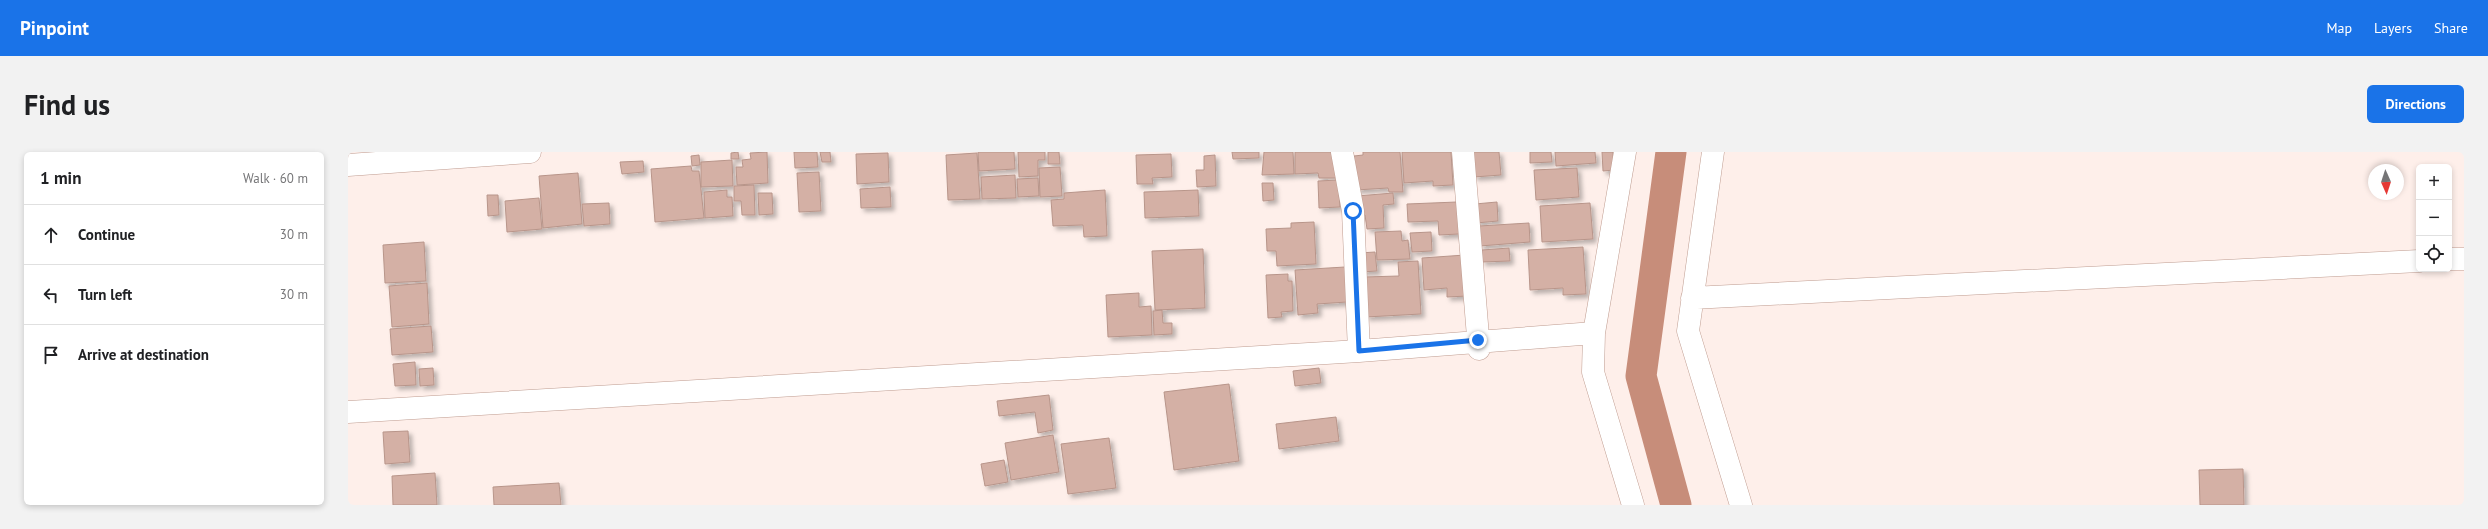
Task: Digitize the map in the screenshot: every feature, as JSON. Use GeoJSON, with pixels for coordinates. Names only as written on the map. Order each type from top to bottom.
{"type":"FeatureCollection","features":[{"type":"Feature","properties":{"kind":"street"},"geometry":{"type":"LineString","coordinates":[[348,165],[530,152]]}},
{"type":"Feature","properties":{"kind":"street"},"geometry":{"type":"LineString","coordinates":[[1342,152],[1353,211],[1359,351]]}},
{"type":"Feature","properties":{"kind":"street"},"geometry":{"type":"LineString","coordinates":[[1463,152],[1479,345]]}},
{"type":"Feature","properties":{"kind":"street"},"geometry":{"type":"LineString","coordinates":[[1625,152],[1594,333],[1593,372],[1633,505]]}},
{"type":"Feature","properties":{"kind":"street"},"geometry":{"type":"LineString","coordinates":[[1713,152],[1688,331],[1741,505]]}},
{"type":"Feature","properties":{"kind":"street"},"geometry":{"type":"LineString","coordinates":[[2452,260],[2464,259]]}},
{"type":"Feature","properties":{"kind":"street"},"geometry":{"type":"LineString","coordinates":[[1692,298],[2416,261]]}},
{"type":"Feature","properties":{"kind":"street"},"geometry":{"type":"LineString","coordinates":[[348,412],[1479,345],[1594,333]]}},
{"type":"Feature","properties":{"kind":"building"},"geometry":{"type":"Polygon","coordinates":[[[738,152],[739,159],[731,159],[731,153],[738,152]]]}},
{"type":"Feature","properties":{"kind":"building"},"geometry":{"type":"Polygon","coordinates":[[[767,152],[768,183],[737,185],[736,167],[743,167],[742,160],[751,159],[750,153],[767,152]]]}},
{"type":"Feature","properties":{"kind":"building"},"geometry":{"type":"Polygon","coordinates":[[[794,152],[817,152],[818,167],[795,168],[794,152]]]}},
{"type":"Feature","properties":{"kind":"building"},"geometry":{"type":"Polygon","coordinates":[[[820,152],[830,152],[831,162],[822,162],[820,152]]]}},
{"type":"Feature","properties":{"kind":"building"},"geometry":{"type":"Polygon","coordinates":[[[978,152],[1014,152],[1015,169],[979,171],[978,152]]]}},
{"type":"Feature","properties":{"kind":"building"},"geometry":{"type":"Polygon","coordinates":[[[1018,152],[1045,152],[1045,160],[1038,160],[1038,176],[1019,177],[1018,152]]]}},
{"type":"Feature","properties":{"kind":"building"},"geometry":{"type":"Polygon","coordinates":[[[1048,152],[1059,152],[1060,164],[1048,164],[1048,152]]]}},
{"type":"Feature","properties":{"kind":"building"},"geometry":{"type":"Polygon","coordinates":[[[1232,152],[1259,152],[1259,158],[1233,159],[1232,152]]]}},
{"type":"Feature","properties":{"kind":"building"},"geometry":{"type":"Polygon","coordinates":[[[1264,152],[1293,152],[1294,174],[1262,175],[1264,152]]]}},
{"type":"Feature","properties":{"kind":"building"},"geometry":{"type":"Polygon","coordinates":[[[1295,152],[1335,152],[1336,178],[1319,178],[1318,173],[1295,174],[1295,152]]]}},
{"type":"Feature","properties":{"kind":"building"},"geometry":{"type":"Polygon","coordinates":[[[1363,152],[1400,152],[1403,192],[1389,192],[1388,188],[1356,190],[1354,156],[1363,155],[1363,152]]]}},
{"type":"Feature","properties":{"kind":"building"},"geometry":{"type":"Polygon","coordinates":[[[1402,152],[1451,152],[1453,185],[1433,186],[1433,181],[1404,183],[1402,152]]]}},
{"type":"Feature","properties":{"kind":"building"},"geometry":{"type":"Polygon","coordinates":[[[1473,152],[1499,152],[1501,175],[1474,177],[1473,152]]]}},
{"type":"Feature","properties":{"kind":"building"},"geometry":{"type":"Polygon","coordinates":[[[1530,152],[1551,152],[1552,162],[1530,163],[1530,152]]]}},
{"type":"Feature","properties":{"kind":"building"},"geometry":{"type":"Polygon","coordinates":[[[1555,152],[1595,152],[1596,163],[1556,166],[1555,152]]]}},
{"type":"Feature","properties":{"kind":"building"},"geometry":{"type":"Polygon","coordinates":[[[1602,152],[1613,152],[1614,170],[1603,171],[1602,152]]]}},
{"type":"Feature","properties":{"kind":"building"},"geometry":{"type":"Polygon","coordinates":[[[888,153],[889,182],[857,184],[856,154],[888,153]]]}},
{"type":"Feature","properties":{"kind":"building"},"geometry":{"type":"Polygon","coordinates":[[[977,153],[980,199],[948,200],[946,155],[977,153]]]}},
{"type":"Feature","properties":{"kind":"building"},"geometry":{"type":"Polygon","coordinates":[[[1171,154],[1172,177],[1152,178],[1153,184],[1137,184],[1136,155],[1171,154]]]}},
{"type":"Feature","properties":{"kind":"building"},"geometry":{"type":"Polygon","coordinates":[[[699,155],[700,165],[692,166],[691,156],[699,155]]]}},
{"type":"Feature","properties":{"kind":"building"},"geometry":{"type":"Polygon","coordinates":[[[1215,155],[1216,186],[1197,187],[1196,170],[1204,170],[1204,156],[1215,155]]]}},
{"type":"Feature","properties":{"kind":"building"},"geometry":{"type":"Polygon","coordinates":[[[732,160],[733,186],[701,187],[701,162],[732,160]]]}},
{"type":"Feature","properties":{"kind":"building"},"geometry":{"type":"Polygon","coordinates":[[[643,161],[644,172],[622,174],[620,162],[643,161]]]}},
{"type":"Feature","properties":{"kind":"building"},"geometry":{"type":"Polygon","coordinates":[[[691,166],[692,171],[699,171],[704,218],[655,222],[651,169],[691,166]]]}},
{"type":"Feature","properties":{"kind":"building"},"geometry":{"type":"Polygon","coordinates":[[[1060,167],[1062,196],[1040,197],[1039,168],[1060,167]]]}},
{"type":"Feature","properties":{"kind":"building"},"geometry":{"type":"Polygon","coordinates":[[[1577,168],[1579,197],[1536,200],[1534,170],[1577,168]]]}},
{"type":"Feature","properties":{"kind":"building"},"geometry":{"type":"Polygon","coordinates":[[[819,172],[821,211],[799,212],[797,173],[819,172]]]}},
{"type":"Feature","properties":{"kind":"building"},"geometry":{"type":"Polygon","coordinates":[[[578,173],[582,224],[543,228],[539,176],[578,173]]]}},
{"type":"Feature","properties":{"kind":"building"},"geometry":{"type":"Polygon","coordinates":[[[1015,175],[1016,198],[982,199],[981,177],[1015,175]]]}},
{"type":"Feature","properties":{"kind":"building"},"geometry":{"type":"Polygon","coordinates":[[[1038,178],[1039,196],[1018,197],[1017,179],[1038,178]]]}},
{"type":"Feature","properties":{"kind":"building"},"geometry":{"type":"Polygon","coordinates":[[[1338,180],[1340,207],[1319,208],[1318,181],[1338,180]]]}},
{"type":"Feature","properties":{"kind":"building"},"geometry":{"type":"Polygon","coordinates":[[[1262,183],[1273,183],[1274,200],[1263,201],[1262,183]]]}},
{"type":"Feature","properties":{"kind":"building"},"geometry":{"type":"Polygon","coordinates":[[[754,185],[755,215],[742,215],[741,201],[734,201],[734,186],[754,185]]]}},
{"type":"Feature","properties":{"kind":"building"},"geometry":{"type":"Polygon","coordinates":[[[890,187],[891,207],[861,208],[860,189],[890,187]]]}},
{"type":"Feature","properties":{"kind":"building"},"geometry":{"type":"Polygon","coordinates":[[[727,190],[727,197],[732,197],[733,216],[705,218],[704,192],[727,190]]]}},
{"type":"Feature","properties":{"kind":"building"},"geometry":{"type":"Polygon","coordinates":[[[1105,190],[1107,236],[1084,237],[1083,225],[1053,226],[1051,200],[1064,199],[1064,193],[1105,190]]]}},
{"type":"Feature","properties":{"kind":"building"},"geometry":{"type":"Polygon","coordinates":[[[1198,190],[1199,216],[1145,218],[1144,192],[1198,190]]]}},
{"type":"Feature","properties":{"kind":"building"},"geometry":{"type":"Polygon","coordinates":[[[758,193],[772,193],[773,214],[759,215],[758,193]]]}},
{"type":"Feature","properties":{"kind":"building"},"geometry":{"type":"Polygon","coordinates":[[[1393,193],[1394,204],[1383,205],[1384,228],[1367,229],[1365,215],[1358,215],[1357,196],[1393,193]]]}},
{"type":"Feature","properties":{"kind":"building"},"geometry":{"type":"Polygon","coordinates":[[[487,195],[498,195],[499,215],[488,216],[487,195]]]}},
{"type":"Feature","properties":{"kind":"building"},"geometry":{"type":"Polygon","coordinates":[[[539,198],[542,229],[507,232],[505,201],[539,198]]]}},
{"type":"Feature","properties":{"kind":"building"},"geometry":{"type":"Polygon","coordinates":[[[1457,202],[1459,234],[1439,235],[1438,221],[1408,222],[1407,204],[1457,202]]]}},
{"type":"Feature","properties":{"kind":"building"},"geometry":{"type":"Polygon","coordinates":[[[1497,202],[1498,221],[1476,223],[1475,204],[1497,202]]]}},
{"type":"Feature","properties":{"kind":"building"},"geometry":{"type":"Polygon","coordinates":[[[609,203],[610,224],[584,226],[582,204],[609,203]]]}},
{"type":"Feature","properties":{"kind":"building"},"geometry":{"type":"Polygon","coordinates":[[[1590,203],[1593,239],[1542,242],[1540,206],[1590,203]]]}},
{"type":"Feature","properties":{"kind":"building"},"geometry":{"type":"Polygon","coordinates":[[[1314,222],[1316,264],[1277,266],[1276,251],[1267,251],[1266,229],[1291,228],[1291,223],[1314,222]]]}},
{"type":"Feature","properties":{"kind":"building"},"geometry":{"type":"Polygon","coordinates":[[[1529,223],[1530,242],[1480,246],[1479,226],[1529,223]]]}},
{"type":"Feature","properties":{"kind":"building"},"geometry":{"type":"Polygon","coordinates":[[[1401,231],[1402,241],[1408,240],[1410,259],[1377,260],[1375,232],[1401,231]]]}},
{"type":"Feature","properties":{"kind":"building"},"geometry":{"type":"Polygon","coordinates":[[[1431,232],[1432,251],[1412,252],[1410,233],[1431,232]]]}},
{"type":"Feature","properties":{"kind":"building"},"geometry":{"type":"Polygon","coordinates":[[[424,242],[426,281],[385,283],[383,245],[424,242]]]}},
{"type":"Feature","properties":{"kind":"building"},"geometry":{"type":"Polygon","coordinates":[[[1583,247],[1586,294],[1563,295],[1563,288],[1530,290],[1528,250],[1583,247]]]}},
{"type":"Feature","properties":{"kind":"building"},"geometry":{"type":"Polygon","coordinates":[[[1509,248],[1510,261],[1482,262],[1482,250],[1509,248]]]}},
{"type":"Feature","properties":{"kind":"building"},"geometry":{"type":"Polygon","coordinates":[[[1203,249],[1205,308],[1155,310],[1152,251],[1203,249]]]}},
{"type":"Feature","properties":{"kind":"building"},"geometry":{"type":"Polygon","coordinates":[[[1375,252],[1377,271],[1361,272],[1360,253],[1375,252]]]}},
{"type":"Feature","properties":{"kind":"building"},"geometry":{"type":"Polygon","coordinates":[[[1465,255],[1468,296],[1447,297],[1447,288],[1424,290],[1422,258],[1465,255]]]}},
{"type":"Feature","properties":{"kind":"building"},"geometry":{"type":"Polygon","coordinates":[[[1418,261],[1421,314],[1366,317],[1364,277],[1399,276],[1398,262],[1418,261]]]}},
{"type":"Feature","properties":{"kind":"building"},"geometry":{"type":"Polygon","coordinates":[[[1345,267],[1347,302],[1317,304],[1318,313],[1298,315],[1295,270],[1345,267]]]}},
{"type":"Feature","properties":{"kind":"building"},"geometry":{"type":"Polygon","coordinates":[[[1288,274],[1288,281],[1292,281],[1293,311],[1281,312],[1282,317],[1268,318],[1266,275],[1288,274]]]}},
{"type":"Feature","properties":{"kind":"building"},"geometry":{"type":"Polygon","coordinates":[[[427,283],[429,324],[392,327],[389,286],[427,283]]]}},
{"type":"Feature","properties":{"kind":"building"},"geometry":{"type":"Polygon","coordinates":[[[1139,293],[1139,307],[1151,306],[1152,335],[1108,337],[1106,295],[1139,293]]]}},
{"type":"Feature","properties":{"kind":"building"},"geometry":{"type":"Polygon","coordinates":[[[1162,310],[1163,323],[1172,323],[1172,334],[1154,335],[1153,311],[1162,310]]]}},
{"type":"Feature","properties":{"kind":"building"},"geometry":{"type":"Polygon","coordinates":[[[431,326],[433,352],[392,355],[390,329],[431,326]]]}},
{"type":"Feature","properties":{"kind":"building"},"geometry":{"type":"Polygon","coordinates":[[[415,362],[416,385],[395,386],[393,364],[415,362]]]}},
{"type":"Feature","properties":{"kind":"building"},"geometry":{"type":"Polygon","coordinates":[[[433,368],[434,385],[420,386],[419,369],[433,368]]]}},
{"type":"Feature","properties":{"kind":"building"},"geometry":{"type":"Polygon","coordinates":[[[1319,368],[1321,383],[1295,386],[1293,371],[1319,368]]]}},
{"type":"Feature","properties":{"kind":"building"},"geometry":{"type":"Polygon","coordinates":[[[1229,384],[1239,461],[1174,470],[1164,392],[1229,384]]]}},
{"type":"Feature","properties":{"kind":"building"},"geometry":{"type":"Polygon","coordinates":[[[1049,395],[1053,430],[1038,433],[1035,412],[999,416],[997,401],[1049,395]]]}},
{"type":"Feature","properties":{"kind":"building"},"geometry":{"type":"Polygon","coordinates":[[[1336,417],[1339,441],[1279,449],[1276,424],[1336,417]]]}},
{"type":"Feature","properties":{"kind":"building"},"geometry":{"type":"Polygon","coordinates":[[[408,431],[410,462],[385,464],[383,432],[408,431]]]}},
{"type":"Feature","properties":{"kind":"building"},"geometry":{"type":"Polygon","coordinates":[[[1053,435],[1059,472],[1011,480],[1005,443],[1053,435]]]}},
{"type":"Feature","properties":{"kind":"building"},"geometry":{"type":"Polygon","coordinates":[[[1109,438],[1116,488],[1068,494],[1061,444],[1109,438]]]}},
{"type":"Feature","properties":{"kind":"building"},"geometry":{"type":"Polygon","coordinates":[[[1004,460],[1008,482],[985,486],[981,464],[1004,460]]]}},
{"type":"Feature","properties":{"kind":"building"},"geometry":{"type":"Polygon","coordinates":[[[2243,469],[2244,505],[2200,505],[2199,470],[2243,469]]]}},
{"type":"Feature","properties":{"kind":"building"},"geometry":{"type":"Polygon","coordinates":[[[435,473],[437,505],[393,505],[392,476],[435,473]]]}},
{"type":"Feature","properties":{"kind":"building"},"geometry":{"type":"Polygon","coordinates":[[[559,483],[561,505],[494,505],[493,487],[559,483]]]}},
{"type":"Feature","properties":{"kind":"waterway"},"geometry":{"type":"LineString","coordinates":[[1671,152],[1641,376],[1676,505]]}},
{"type":"Feature","properties":{"kind":"route"},"geometry":{"type":"LineString","coordinates":[[1353,211],[1359,351],[1478,340]]}}]}
